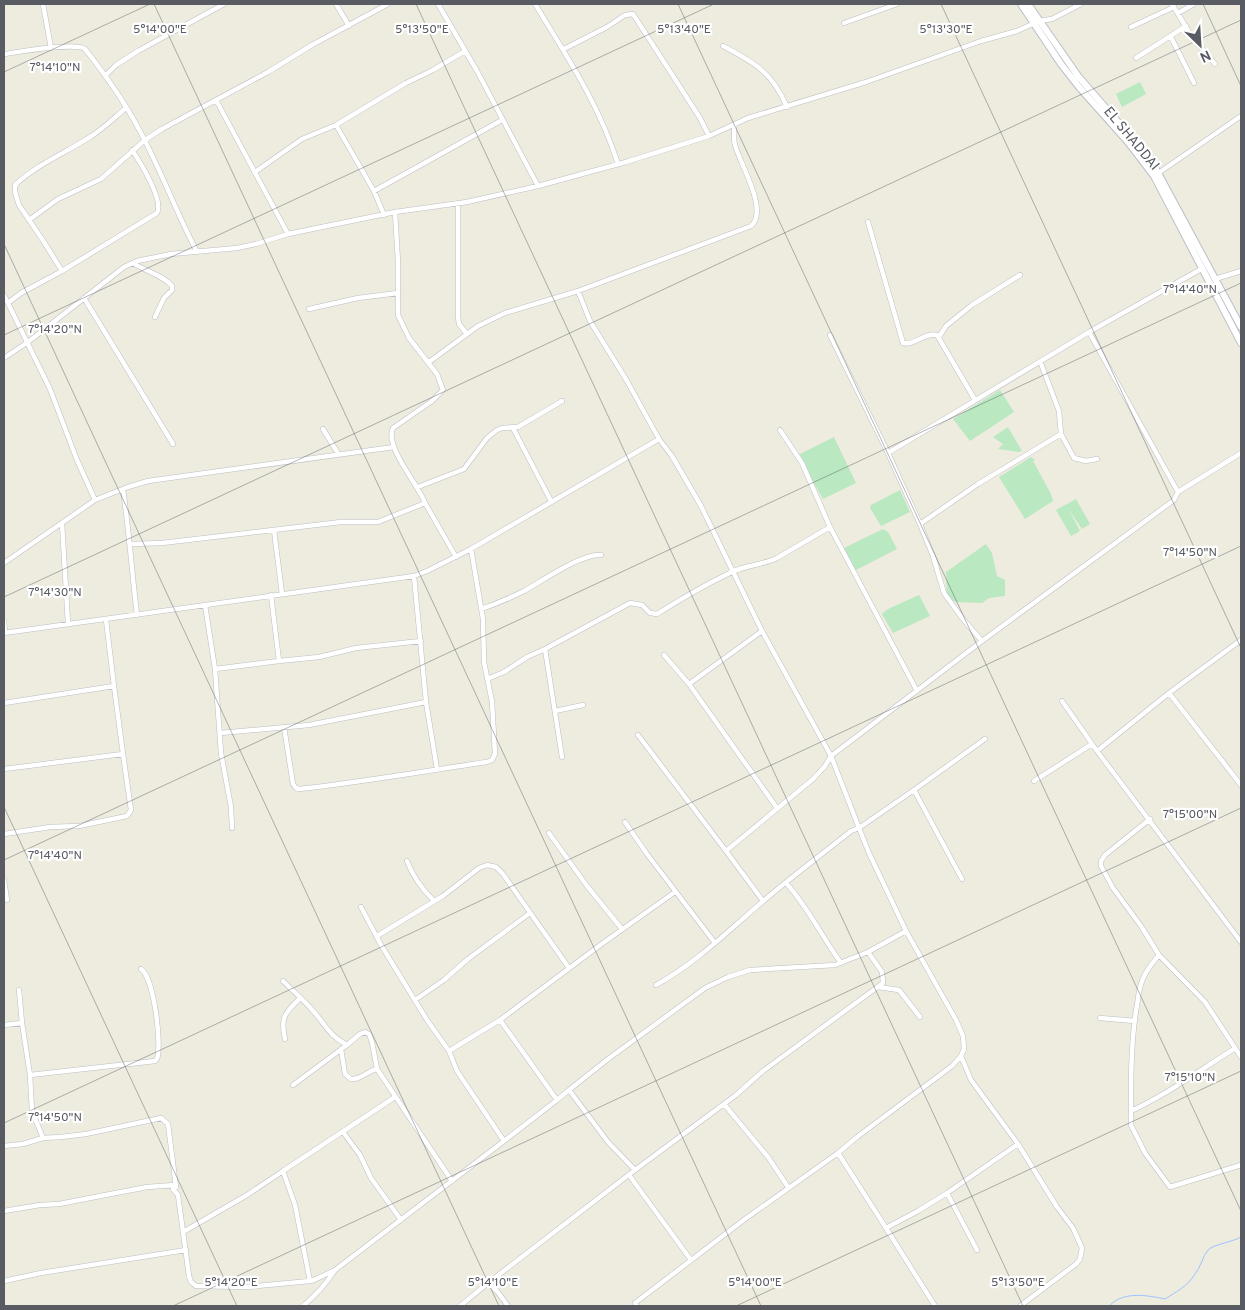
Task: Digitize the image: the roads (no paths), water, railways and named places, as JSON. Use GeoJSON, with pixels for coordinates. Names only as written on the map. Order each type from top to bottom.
{"type":"FeatureCollection","features":[{"type":"Feature","properties":{"kind":"street"},"geometry":{"type":"LineString","coordinates":[[43,4],[51,48]]}},
{"type":"Feature","properties":{"kind":"street"},"geometry":{"type":"LineString","coordinates":[[106,75],[116,65],[138,51],[224,4]]}},
{"type":"Feature","properties":{"kind":"street"},"geometry":{"type":"LineString","coordinates":[[336,4],[349,26]]}},
{"type":"Feature","properties":{"kind":"street"},"geometry":{"type":"LineString","coordinates":[[29,220],[58,199],[101,179],[145,140],[388,4]]}},
{"type":"Feature","properties":{"kind":"street"},"geometry":{"type":"LineString","coordinates":[[438,4],[538,186]]}},
{"type":"Feature","properties":{"kind":"street"},"geometry":{"type":"LineString","coordinates":[[535,4],[564,49],[598,112],[618,164]]}},
{"type":"Feature","properties":{"kind":"street"},"geometry":{"type":"LineString","coordinates":[[844,23],[898,4]]}},
{"type":"Feature","properties":{"kind":"street"},"geometry":{"type":"LineString","coordinates":[[1021,4],[1036,22]]}},
{"type":"Feature","properties":{"kind":"street"},"geometry":{"type":"LineString","coordinates":[[1028,4],[1036,22],[1061,64],[1156,174],[1206,267],[1241,343]]}},
{"type":"Feature","properties":{"kind":"street"},"geometry":{"type":"LineString","coordinates":[[4,358],[28,342],[124,267],[133,263],[171,254],[237,248],[288,234],[395,212],[458,203],[538,186],[708,136],[748,118],[866,82],[981,41],[1017,31],[1036,22],[1052,19],[1081,4]]}},
{"type":"Feature","properties":{"kind":"street"},"geometry":{"type":"LineString","coordinates":[[1178,13],[1194,4]]}},
{"type":"Feature","properties":{"kind":"street"},"geometry":{"type":"LineString","coordinates":[[1131,27],[1173,5],[1200,47],[1215,64]]}},
{"type":"Feature","properties":{"kind":"street"},"geometry":{"type":"LineString","coordinates":[[564,49],[607,27],[625,15],[633,14],[700,118],[708,136]]}},
{"type":"Feature","properties":{"kind":"street"},"geometry":{"type":"LineString","coordinates":[[1136,58],[1186,26]]}},
{"type":"Feature","properties":{"kind":"street"},"geometry":{"type":"LineString","coordinates":[[1171,37],[1194,83]]}},
{"type":"Feature","properties":{"kind":"street"},"geometry":{"type":"LineString","coordinates":[[4,54],[81,46],[85,49],[106,75],[145,140],[180,219],[197,252]]}},
{"type":"Feature","properties":{"kind":"street"},"geometry":{"type":"LineString","coordinates":[[723,46],[750,60],[760,68],[774,82],[787,107]]}},
{"type":"Feature","properties":{"kind":"street"},"geometry":{"type":"LineString","coordinates":[[255,172],[302,140],[336,125],[406,83],[434,70],[465,51]]}},
{"type":"Feature","properties":{"kind":"street"},"geometry":{"type":"LineString","coordinates":[[216,100],[288,234]]}},
{"type":"Feature","properties":{"kind":"street"},"geometry":{"type":"LineString","coordinates":[[62,271],[18,204],[15,185],[55,157],[92,136],[126,108]]}},
{"type":"Feature","properties":{"kind":"street"},"geometry":{"type":"LineString","coordinates":[[1156,174],[1241,116]]}},
{"type":"Feature","properties":{"kind":"street"},"geometry":{"type":"LineString","coordinates":[[374,191],[502,120]]}},
{"type":"Feature","properties":{"kind":"street"},"geometry":{"type":"LineString","coordinates":[[336,125],[374,191],[384,215]]}},
{"type":"Feature","properties":{"kind":"street"},"geometry":{"type":"LineString","coordinates":[[429,362],[478,326],[505,312],[578,291],[754,224],[758,208],[734,144],[734,125]]}},
{"type":"Feature","properties":{"kind":"street"},"geometry":{"type":"LineString","coordinates":[[8,303],[21,293],[62,271],[157,213],[159,210],[151,182],[132,150]]}},
{"type":"Feature","properties":{"kind":"street"},"geometry":{"type":"LineString","coordinates":[[458,203],[458,317],[459,324],[467,334]]}},
{"type":"Feature","properties":{"kind":"street"},"geometry":{"type":"LineString","coordinates":[[395,212],[398,262],[398,315],[409,338],[437,374],[443,390],[432,401],[393,428],[391,433],[394,447],[456,557]]}},
{"type":"Feature","properties":{"kind":"street"},"geometry":{"type":"LineString","coordinates":[[868,222],[903,343],[909,344],[928,334],[939,337],[975,400]]}},
{"type":"Feature","properties":{"kind":"street"},"geometry":{"type":"LineString","coordinates":[[133,263],[172,286],[172,290],[164,298],[155,317]]}},
{"type":"Feature","properties":{"kind":"street"},"geometry":{"type":"LineString","coordinates":[[1206,267],[1215,279],[1241,327]]}},
{"type":"Feature","properties":{"kind":"street"},"geometry":{"type":"LineString","coordinates":[[888,453],[1089,332],[1206,267]]}},
{"type":"Feature","properties":{"kind":"street"},"geometry":{"type":"LineString","coordinates":[[1215,279],[1241,271]]}},
{"type":"Feature","properties":{"kind":"street"},"geometry":{"type":"LineString","coordinates":[[939,337],[946,326],[972,305],[1020,275]]}},
{"type":"Feature","properties":{"kind":"street"},"geometry":{"type":"LineString","coordinates":[[578,291],[590,321],[701,506],[762,631],[831,756],[869,853],[906,931],[964,1036],[964,1049],[961,1056],[952,1066],[838,1153],[691,1260],[634,1305]]}},
{"type":"Feature","properties":{"kind":"street"},"geometry":{"type":"LineString","coordinates":[[309,309],[358,298],[398,293]]}},
{"type":"Feature","properties":{"kind":"street"},"geometry":{"type":"LineString","coordinates":[[4,296],[50,389],[77,460],[96,500]]}},
{"type":"Feature","properties":{"kind":"street"},"geometry":{"type":"LineString","coordinates":[[84,298],[173,444]]}},
{"type":"Feature","properties":{"kind":"street"},"geometry":{"type":"LineString","coordinates":[[1089,332],[1178,492]]}},
{"type":"Feature","properties":{"kind":"street"},"geometry":{"type":"LineString","coordinates":[[830,335],[888,453],[920,524],[933,556],[944,593],[982,641]]}},
{"type":"Feature","properties":{"kind":"street"},"geometry":{"type":"LineString","coordinates":[[1040,361],[1056,400],[1061,423],[1061,434],[1074,458],[1096,459]]}},
{"type":"Feature","properties":{"kind":"street"},"geometry":{"type":"LineString","coordinates":[[418,487],[464,469],[487,438],[502,428],[518,427],[562,401]]}},
{"type":"Feature","properties":{"kind":"street"},"geometry":{"type":"LineString","coordinates":[[513,428],[551,501]]}},
{"type":"Feature","properties":{"kind":"street"},"geometry":{"type":"LineString","coordinates":[[323,429],[339,455]]}},
{"type":"Feature","properties":{"kind":"street"},"geometry":{"type":"LineString","coordinates":[[780,430],[802,463],[830,527],[917,691]]}},
{"type":"Feature","properties":{"kind":"street"},"geometry":{"type":"LineString","coordinates":[[920,524],[978,484],[1061,434]]}},
{"type":"Feature","properties":{"kind":"street"},"geometry":{"type":"LineString","coordinates":[[4,620],[4,633],[414,576],[427,572],[456,557],[660,439]]}},
{"type":"Feature","properties":{"kind":"street"},"geometry":{"type":"LineString","coordinates":[[4,563],[96,500],[148,481],[394,447]]}},
{"type":"Feature","properties":{"kind":"street"},"geometry":{"type":"LineString","coordinates":[[726,851],[813,779],[826,766],[831,756],[982,641],[1174,500],[1178,492],[1241,453]]}},
{"type":"Feature","properties":{"kind":"street"},"geometry":{"type":"LineString","coordinates":[[123,489],[138,615]]}},
{"type":"Feature","properties":{"kind":"street"},"geometry":{"type":"LineString","coordinates":[[130,544],[162,543],[341,522],[378,522],[425,503]]}},
{"type":"Feature","properties":{"kind":"street"},"geometry":{"type":"LineString","coordinates":[[62,523],[68,624]]}},
{"type":"Feature","properties":{"kind":"street"},"geometry":{"type":"LineString","coordinates":[[487,679],[504,672],[527,657],[630,603],[642,605],[650,613],[657,614],[734,571],[777,558],[830,527]]}},
{"type":"Feature","properties":{"kind":"street"},"geometry":{"type":"LineString","coordinates":[[274,530],[282,594]]}},
{"type":"Feature","properties":{"kind":"street"},"geometry":{"type":"LineString","coordinates":[[284,727],[293,784],[299,789],[340,785],[487,762],[494,757],[494,722],[484,662],[481,609],[471,548]]}},
{"type":"Feature","properties":{"kind":"street"},"geometry":{"type":"LineString","coordinates":[[481,609],[517,594],[572,564],[596,554],[601,554]]}},
{"type":"Feature","properties":{"kind":"street"},"geometry":{"type":"LineString","coordinates":[[414,576],[426,702],[437,769]]}},
{"type":"Feature","properties":{"kind":"street"},"geometry":{"type":"LineString","coordinates":[[271,596],[279,661]]}},
{"type":"Feature","properties":{"kind":"street"},"geometry":{"type":"LineString","coordinates":[[205,604],[215,669],[221,753],[231,807],[232,828]]}},
{"type":"Feature","properties":{"kind":"street"},"geometry":{"type":"LineString","coordinates":[[4,834],[50,827],[79,826],[128,816],[131,810],[106,620]]}},
{"type":"Feature","properties":{"kind":"street"},"geometry":{"type":"LineString","coordinates":[[689,684],[762,631]]}},
{"type":"Feature","properties":{"kind":"street"},"geometry":{"type":"LineString","coordinates":[[1098,751],[1241,640]]}},
{"type":"Feature","properties":{"kind":"street"},"geometry":{"type":"LineString","coordinates":[[215,669],[318,658],[356,648],[421,641]]}},
{"type":"Feature","properties":{"kind":"street"},"geometry":{"type":"LineString","coordinates":[[545,649],[562,757]]}},
{"type":"Feature","properties":{"kind":"street"},"geometry":{"type":"LineString","coordinates":[[664,655],[689,684],[777,808]]}},
{"type":"Feature","properties":{"kind":"street"},"geometry":{"type":"LineString","coordinates":[[4,703],[114,686]]}},
{"type":"Feature","properties":{"kind":"street"},"geometry":{"type":"LineString","coordinates":[[1169,694],[1241,785]]}},
{"type":"Feature","properties":{"kind":"street"},"geometry":{"type":"LineString","coordinates":[[1062,701],[1092,744],[1241,942]]}},
{"type":"Feature","properties":{"kind":"street"},"geometry":{"type":"LineString","coordinates":[[220,733],[310,725],[426,702]]}},
{"type":"Feature","properties":{"kind":"street"},"geometry":{"type":"LineString","coordinates":[[555,711],[583,705]]}},
{"type":"Feature","properties":{"kind":"street"},"geometry":{"type":"LineString","coordinates":[[638,735],[763,901]]}},
{"type":"Feature","properties":{"kind":"street"},"geometry":{"type":"LineString","coordinates":[[656,984],[677,973],[851,831],[859,828],[985,739]]}},
{"type":"Feature","properties":{"kind":"street"},"geometry":{"type":"LineString","coordinates":[[1034,781],[1092,744]]}},
{"type":"Feature","properties":{"kind":"street"},"geometry":{"type":"LineString","coordinates":[[4,769],[123,754]]}},
{"type":"Feature","properties":{"kind":"street"},"geometry":{"type":"LineString","coordinates":[[914,790],[962,880]]}},
{"type":"Feature","properties":{"kind":"street"},"geometry":{"type":"LineString","coordinates":[[1150,819],[1105,855],[1101,861],[1101,866],[1113,888],[1141,926],[1159,955],[1205,1002],[1241,1057]]}},
{"type":"Feature","properties":{"kind":"street"},"geometry":{"type":"LineString","coordinates":[[625,822],[675,892],[715,943]]}},
{"type":"Feature","properties":{"kind":"street"},"geometry":{"type":"LineString","coordinates":[[550,833],[587,886],[622,929]]}},
{"type":"Feature","properties":{"kind":"street"},"geometry":{"type":"LineString","coordinates":[[407,861],[421,889],[434,901]]}},
{"type":"Feature","properties":{"kind":"street"},"geometry":{"type":"LineString","coordinates":[[378,936],[434,901],[479,868],[487,865],[496,867],[503,874],[569,968]]}},
{"type":"Feature","properties":{"kind":"street"},"geometry":{"type":"LineString","coordinates":[[4,880],[7,900]]}},
{"type":"Feature","properties":{"kind":"street"},"geometry":{"type":"LineString","coordinates":[[786,883],[799,898],[841,963]]}},
{"type":"Feature","properties":{"kind":"street"},"geometry":{"type":"LineString","coordinates":[[449,1051],[500,1020],[675,892]]}},
{"type":"Feature","properties":{"kind":"street"},"geometry":{"type":"LineString","coordinates":[[361,907],[378,936],[381,945],[449,1051],[457,1071],[504,1141]]}},
{"type":"Feature","properties":{"kind":"street"},"geometry":{"type":"LineString","coordinates":[[415,1000],[444,980],[468,959],[530,913]]}},
{"type":"Feature","properties":{"kind":"street"},"geometry":{"type":"LineString","coordinates":[[4,1146],[23,1144],[43,1138],[86,1134],[161,1118],[168,1124],[176,1192],[191,1282],[196,1286],[247,1287],[310,1281],[335,1270],[608,1059],[705,988],[728,977],[750,970],[828,966],[841,963],[868,952],[906,931]]}},
{"type":"Feature","properties":{"kind":"street"},"geometry":{"type":"LineString","coordinates":[[460,1306],[635,1170],[724,1104],[763,1071],[878,987],[884,978],[868,952]]}},
{"type":"Feature","properties":{"kind":"street"},"geometry":{"type":"LineString","coordinates":[[1159,955],[1149,966],[1141,984],[1135,1021],[1131,1072],[1131,1125],[1144,1153],[1170,1187],[1241,1165]]}},
{"type":"Feature","properties":{"kind":"street"},"geometry":{"type":"LineString","coordinates":[[30,1075],[106,1068],[155,1061],[157,1059],[157,1026],[151,991],[145,971],[141,969]]}},
{"type":"Feature","properties":{"kind":"street"},"geometry":{"type":"LineString","coordinates":[[283,981],[314,1011],[330,1033],[347,1045]]}},
{"type":"Feature","properties":{"kind":"street"},"geometry":{"type":"LineString","coordinates":[[878,987],[899,990],[920,1017]]}},
{"type":"Feature","properties":{"kind":"street"},"geometry":{"type":"LineString","coordinates":[[18,990],[30,1075],[32,1111],[43,1138]]}},
{"type":"Feature","properties":{"kind":"street"},"geometry":{"type":"LineString","coordinates":[[285,1040],[282,1029],[283,1018],[300,998]]}},
{"type":"Feature","properties":{"kind":"street"},"geometry":{"type":"LineString","coordinates":[[1100,1018],[1135,1021]]}},
{"type":"Feature","properties":{"kind":"street"},"geometry":{"type":"LineString","coordinates":[[500,1020],[557,1100]]}},
{"type":"Feature","properties":{"kind":"street"},"geometry":{"type":"LineString","coordinates":[[4,1025],[22,1023]]}},
{"type":"Feature","properties":{"kind":"street"},"geometry":{"type":"LineString","coordinates":[[293,1084],[360,1034],[365,1032],[369,1034],[377,1069],[452,1181]]}},
{"type":"Feature","properties":{"kind":"street"},"geometry":{"type":"LineString","coordinates":[[341,1049],[345,1074],[351,1079],[357,1080],[367,1072],[377,1069]]}},
{"type":"Feature","properties":{"kind":"street"},"geometry":{"type":"LineString","coordinates":[[1131,1110],[1154,1100],[1234,1049]]}},
{"type":"Feature","properties":{"kind":"street"},"geometry":{"type":"LineString","coordinates":[[961,1056],[971,1080],[1018,1144],[1057,1207],[1073,1228],[1082,1248],[1080,1259],[1076,1264],[1020,1306]]}},
{"type":"Feature","properties":{"kind":"street"},"geometry":{"type":"LineString","coordinates":[[569,1090],[608,1142],[635,1170]]}},
{"type":"Feature","properties":{"kind":"street"},"geometry":{"type":"LineString","coordinates":[[183,1232],[247,1195],[395,1097]]}},
{"type":"Feature","properties":{"kind":"street"},"geometry":{"type":"LineString","coordinates":[[724,1104],[768,1157],[788,1188]]}},
{"type":"Feature","properties":{"kind":"street"},"geometry":{"type":"LineString","coordinates":[[344,1132],[360,1155],[375,1185],[400,1220]]}},
{"type":"Feature","properties":{"kind":"street"},"geometry":{"type":"LineString","coordinates":[[886,1228],[947,1193],[1018,1144]]}},
{"type":"Feature","properties":{"kind":"street"},"geometry":{"type":"LineString","coordinates":[[838,1153],[935,1306]]}},
{"type":"Feature","properties":{"kind":"street"},"geometry":{"type":"LineString","coordinates":[[283,1171],[295,1206],[310,1281]]}},
{"type":"Feature","properties":{"kind":"street"},"geometry":{"type":"LineString","coordinates":[[629,1175],[691,1260]]}},
{"type":"Feature","properties":{"kind":"street"},"geometry":{"type":"LineString","coordinates":[[4,1212],[32,1206],[59,1204],[147,1187],[175,1185],[173,1189],[176,1192]]}},
{"type":"Feature","properties":{"kind":"street"},"geometry":{"type":"LineString","coordinates":[[947,1193],[978,1250]]}},
{"type":"Feature","properties":{"kind":"street"},"geometry":{"type":"LineString","coordinates":[[4,1281],[41,1273],[186,1250]]}},
{"type":"Feature","properties":{"kind":"street"},"geometry":{"type":"LineString","coordinates":[[303,1306],[314,1297],[335,1270]]}},
{"type":"Feature","properties":{"kind":"street"},"geometry":{"type":"LineString","coordinates":[[488,1283],[497,1291],[508,1306]]}},
{"type":"Feature","properties":{"kind":"waterway"},"geometry":{"type":"LineString","coordinates":[[1109,1306],[1121,1298],[1135,1295],[1165,1299],[1189,1282],[1208,1250],[1241,1237]]}}]}
